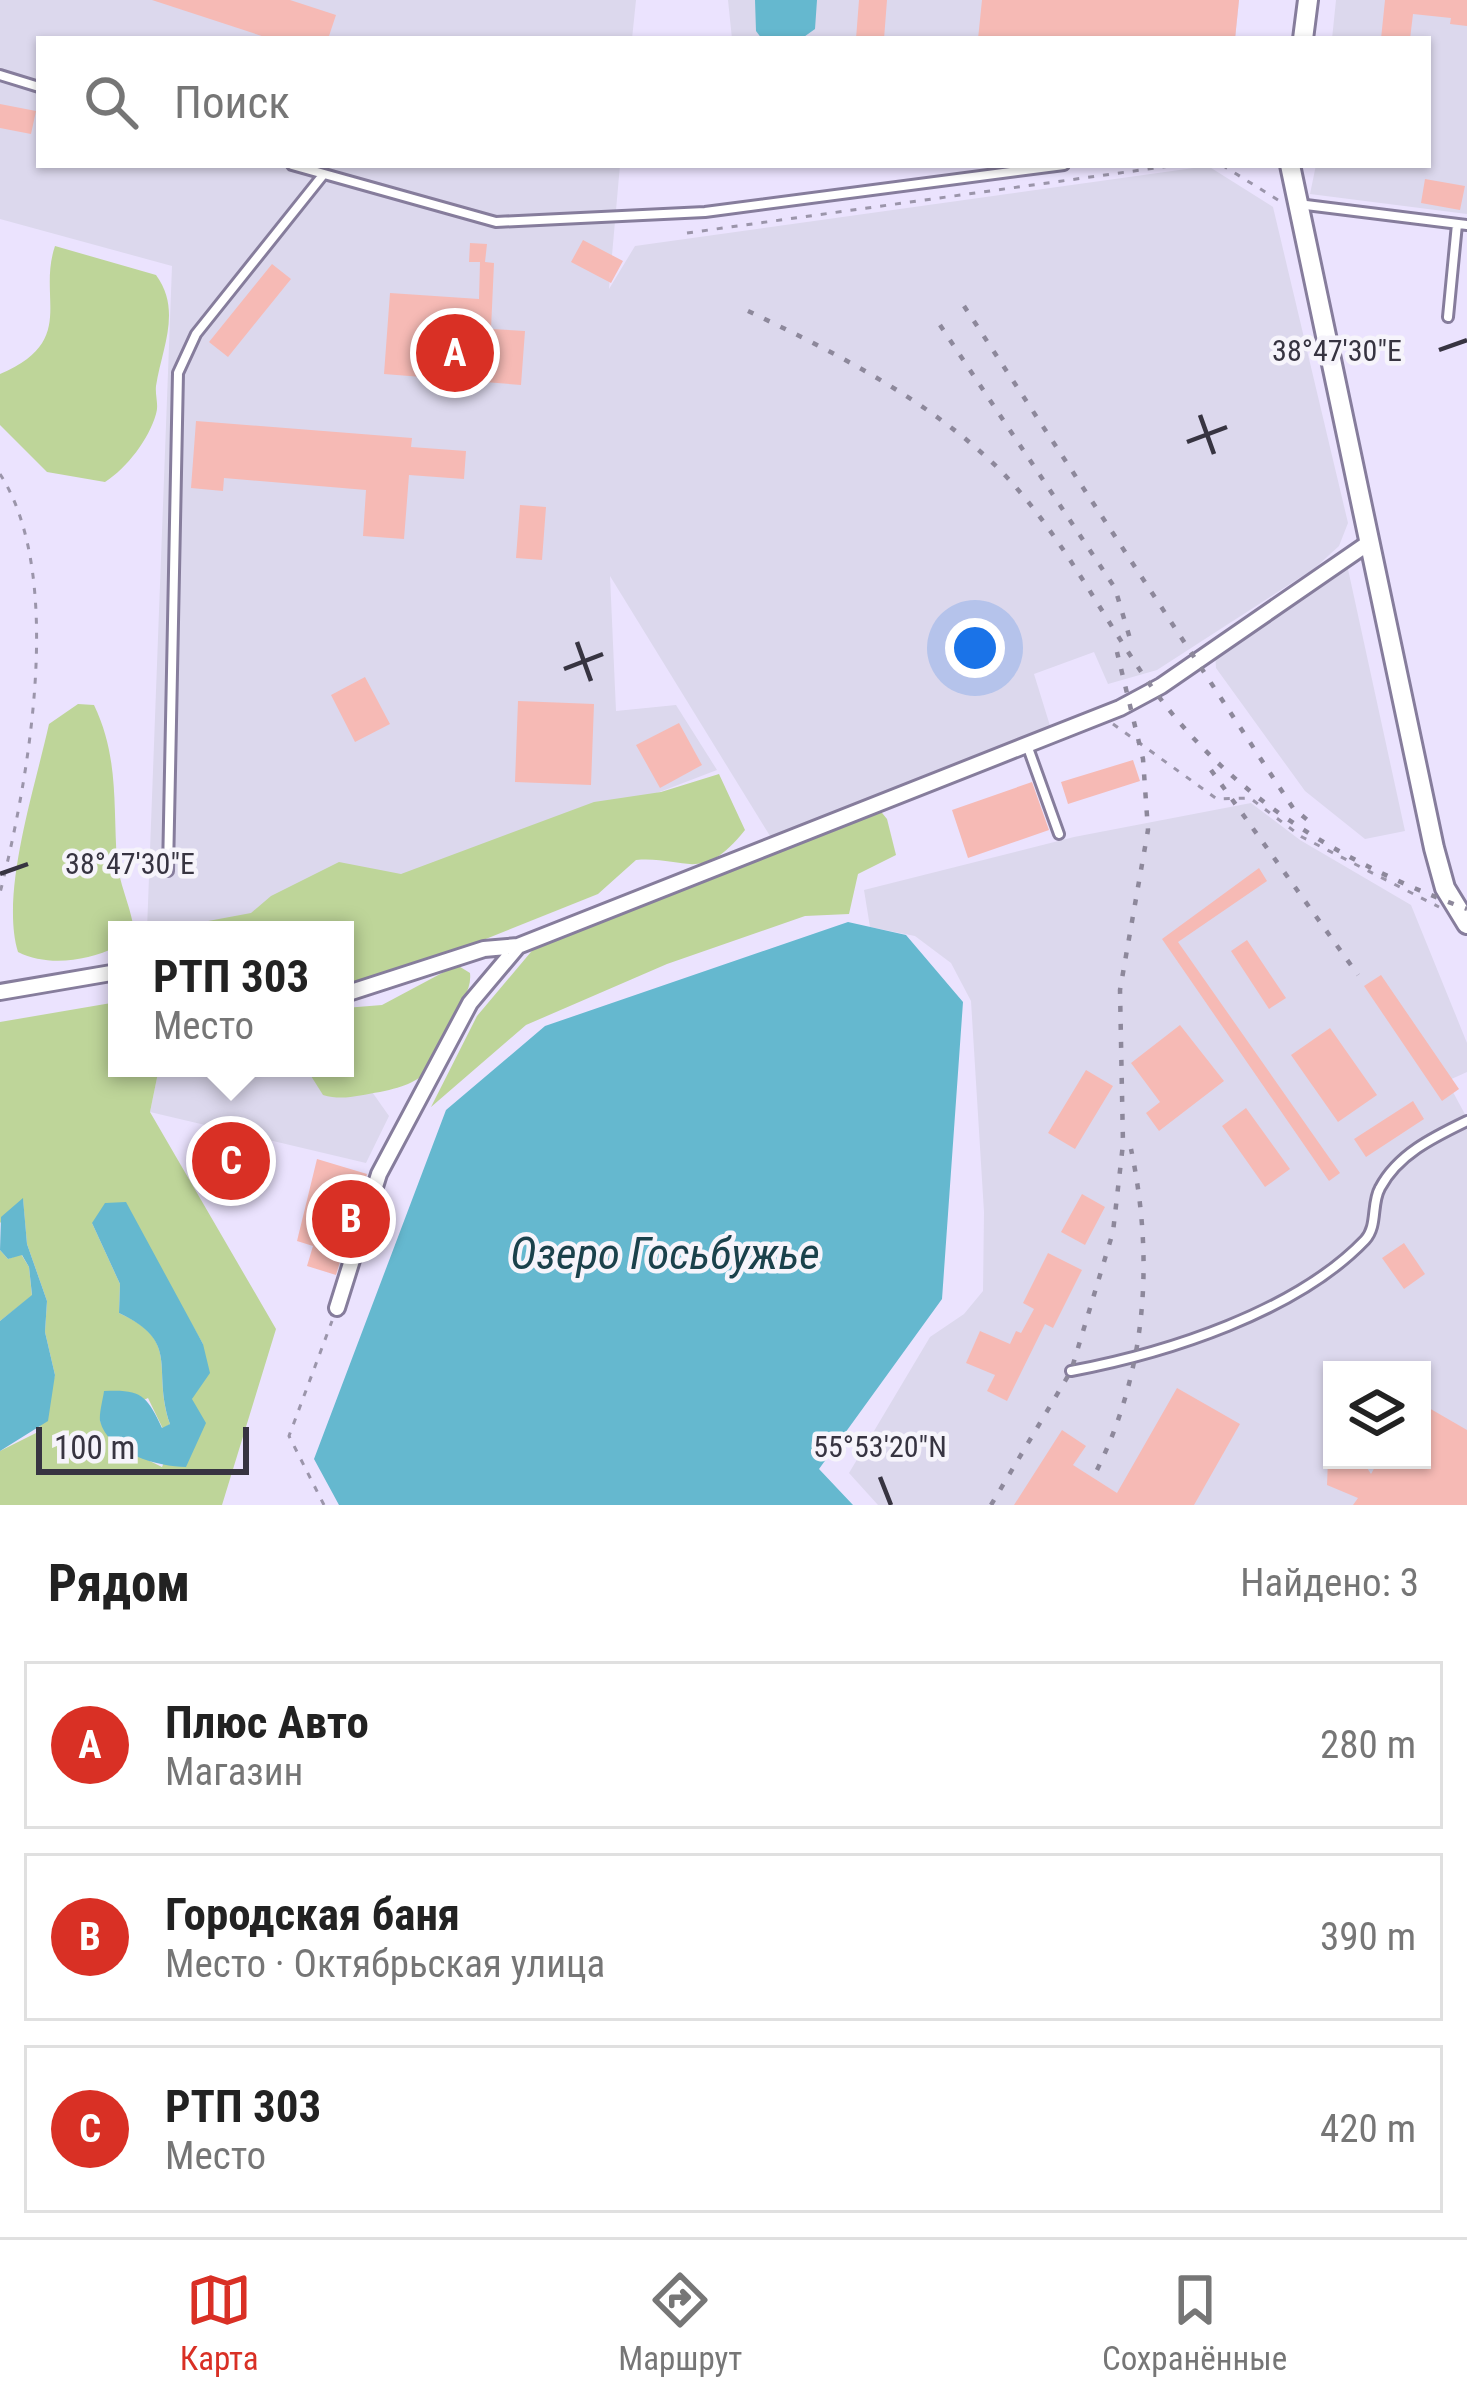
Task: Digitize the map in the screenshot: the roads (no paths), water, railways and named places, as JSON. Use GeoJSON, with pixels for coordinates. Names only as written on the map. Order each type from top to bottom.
{"type":"FeatureCollection","features":[{"type":"Feature","properties":{"kind":"street"},"geometry":{"type":"LineString","coordinates":[[1303,36],[1308,0]]}},
{"type":"Feature","properties":{"kind":"street"},"geometry":{"type":"LineString","coordinates":[[1290,168],[1439,868],[1467,924]]}},
{"type":"Feature","properties":{"kind":"street"},"geometry":{"type":"LineString","coordinates":[[354,991],[484,949],[518,946],[1102,715],[1161,686],[1327,566],[1367,544]]}},
{"type":"Feature","properties":{"kind":"street"},"geometry":{"type":"LineString","coordinates":[[337,1308],[380,1174],[470,1003],[518,946]]}},
{"type":"Feature","properties":{"kind":"street"},"geometry":{"type":"LineString","coordinates":[[0,992],[108,974]]}},
{"type":"Feature","properties":{"kind":"lane"},"geometry":{"type":"LineString","coordinates":[[0,75],[36,86]]}},
{"type":"Feature","properties":{"kind":"lane"},"geometry":{"type":"LineString","coordinates":[[301,168],[496,222],[705,212],[1041,168]]}},
{"type":"Feature","properties":{"kind":"lane"},"geometry":{"type":"LineString","coordinates":[[168,872],[178,373],[196,334],[323,175]]}},
{"type":"Feature","properties":{"kind":"lane"},"geometry":{"type":"LineString","coordinates":[[1298,213],[1462,225],[1448,317]]}},
{"type":"Feature","properties":{"kind":"lane"},"geometry":{"type":"LineString","coordinates":[[1027,745],[1059,834]]}},
{"type":"Feature","properties":{"kind":"lane"},"geometry":{"type":"LineString","coordinates":[[1071,1371],[1170,1349],[1328,1273],[1370,1235],[1379,1189],[1414,1148],[1467,1121]]}},
{"type":"Feature","properties":{"kind":"water"},"geometry":{"type":"Polygon","coordinates":[[[755,0],[817,0],[815,29],[805,36],[760,36],[755,0]]]}},
{"type":"Feature","properties":{"kind":"water","name":"Озеро Госьбужье"},"geometry":{"type":"Polygon","coordinates":[[[848,922],[906,935],[963,1002],[942,1299],[819,1469],[853,1505],[339,1505],[314,1459],[446,1110],[545,1026],[848,922]]]}},
{"type":"Feature","properties":{"kind":"water"},"geometry":{"type":"Polygon","coordinates":[[[23,1198],[27,1244],[47,1301],[45,1332],[55,1375],[48,1421],[0,1451],[0,1321],[32,1295],[29,1267],[22,1255],[8,1259],[0,1250],[1,1217],[23,1198]]]}},
{"type":"Feature","properties":{"kind":"water"},"geometry":{"type":"Polygon","coordinates":[[[126,1202],[203,1344],[210,1373],[192,1399],[206,1423],[186,1467],[149,1461],[124,1450],[100,1421],[104,1391],[116,1391],[141,1396],[162,1428],[170,1424],[158,1346],[138,1324],[119,1313],[120,1284],[92,1223],[105,1203],[126,1202]]]}},
{"type":"Feature","properties":{"kind":"railway"},"geometry":{"type":"LineString","coordinates":[[964,306],[1293,808],[1311,823]]}},
{"type":"Feature","properties":{"kind":"railway"},"geometry":{"type":"LineString","coordinates":[[748,311],[913,401],[1001,471],[1059,543],[1173,715],[1245,787],[1327,844],[1467,909]]}},
{"type":"Feature","properties":{"kind":"railway"},"geometry":{"type":"LineString","coordinates":[[940,325],[1115,588],[1131,642]]}},
{"type":"Feature","properties":{"kind":"railway"},"geometry":{"type":"LineString","coordinates":[[991,1505],[1071,1371],[1113,1232],[1123,1144],[1120,990],[1148,830],[1143,759],[1117,652]]}},
{"type":"Feature","properties":{"kind":"railway"},"geometry":{"type":"LineString","coordinates":[[1211,770],[1358,975]]}},
{"type":"Feature","properties":{"kind":"railway"},"geometry":{"type":"LineString","coordinates":[[1097,1470],[1127,1393],[1141,1312],[1142,1231],[1131,1149]]}},
{"type":"Feature","properties":{"kind":"place","name":"Плюс Авто"},"geometry":{"type":"Point","coordinates":[455,353]}},
{"type":"Feature","properties":{"kind":"place","name":"РТП 303"},"geometry":{"type":"Point","coordinates":[231,1161]}},
{"type":"Feature","properties":{"kind":"place","name":"Городская баня"},"geometry":{"type":"Point","coordinates":[351,1219]}}]}
